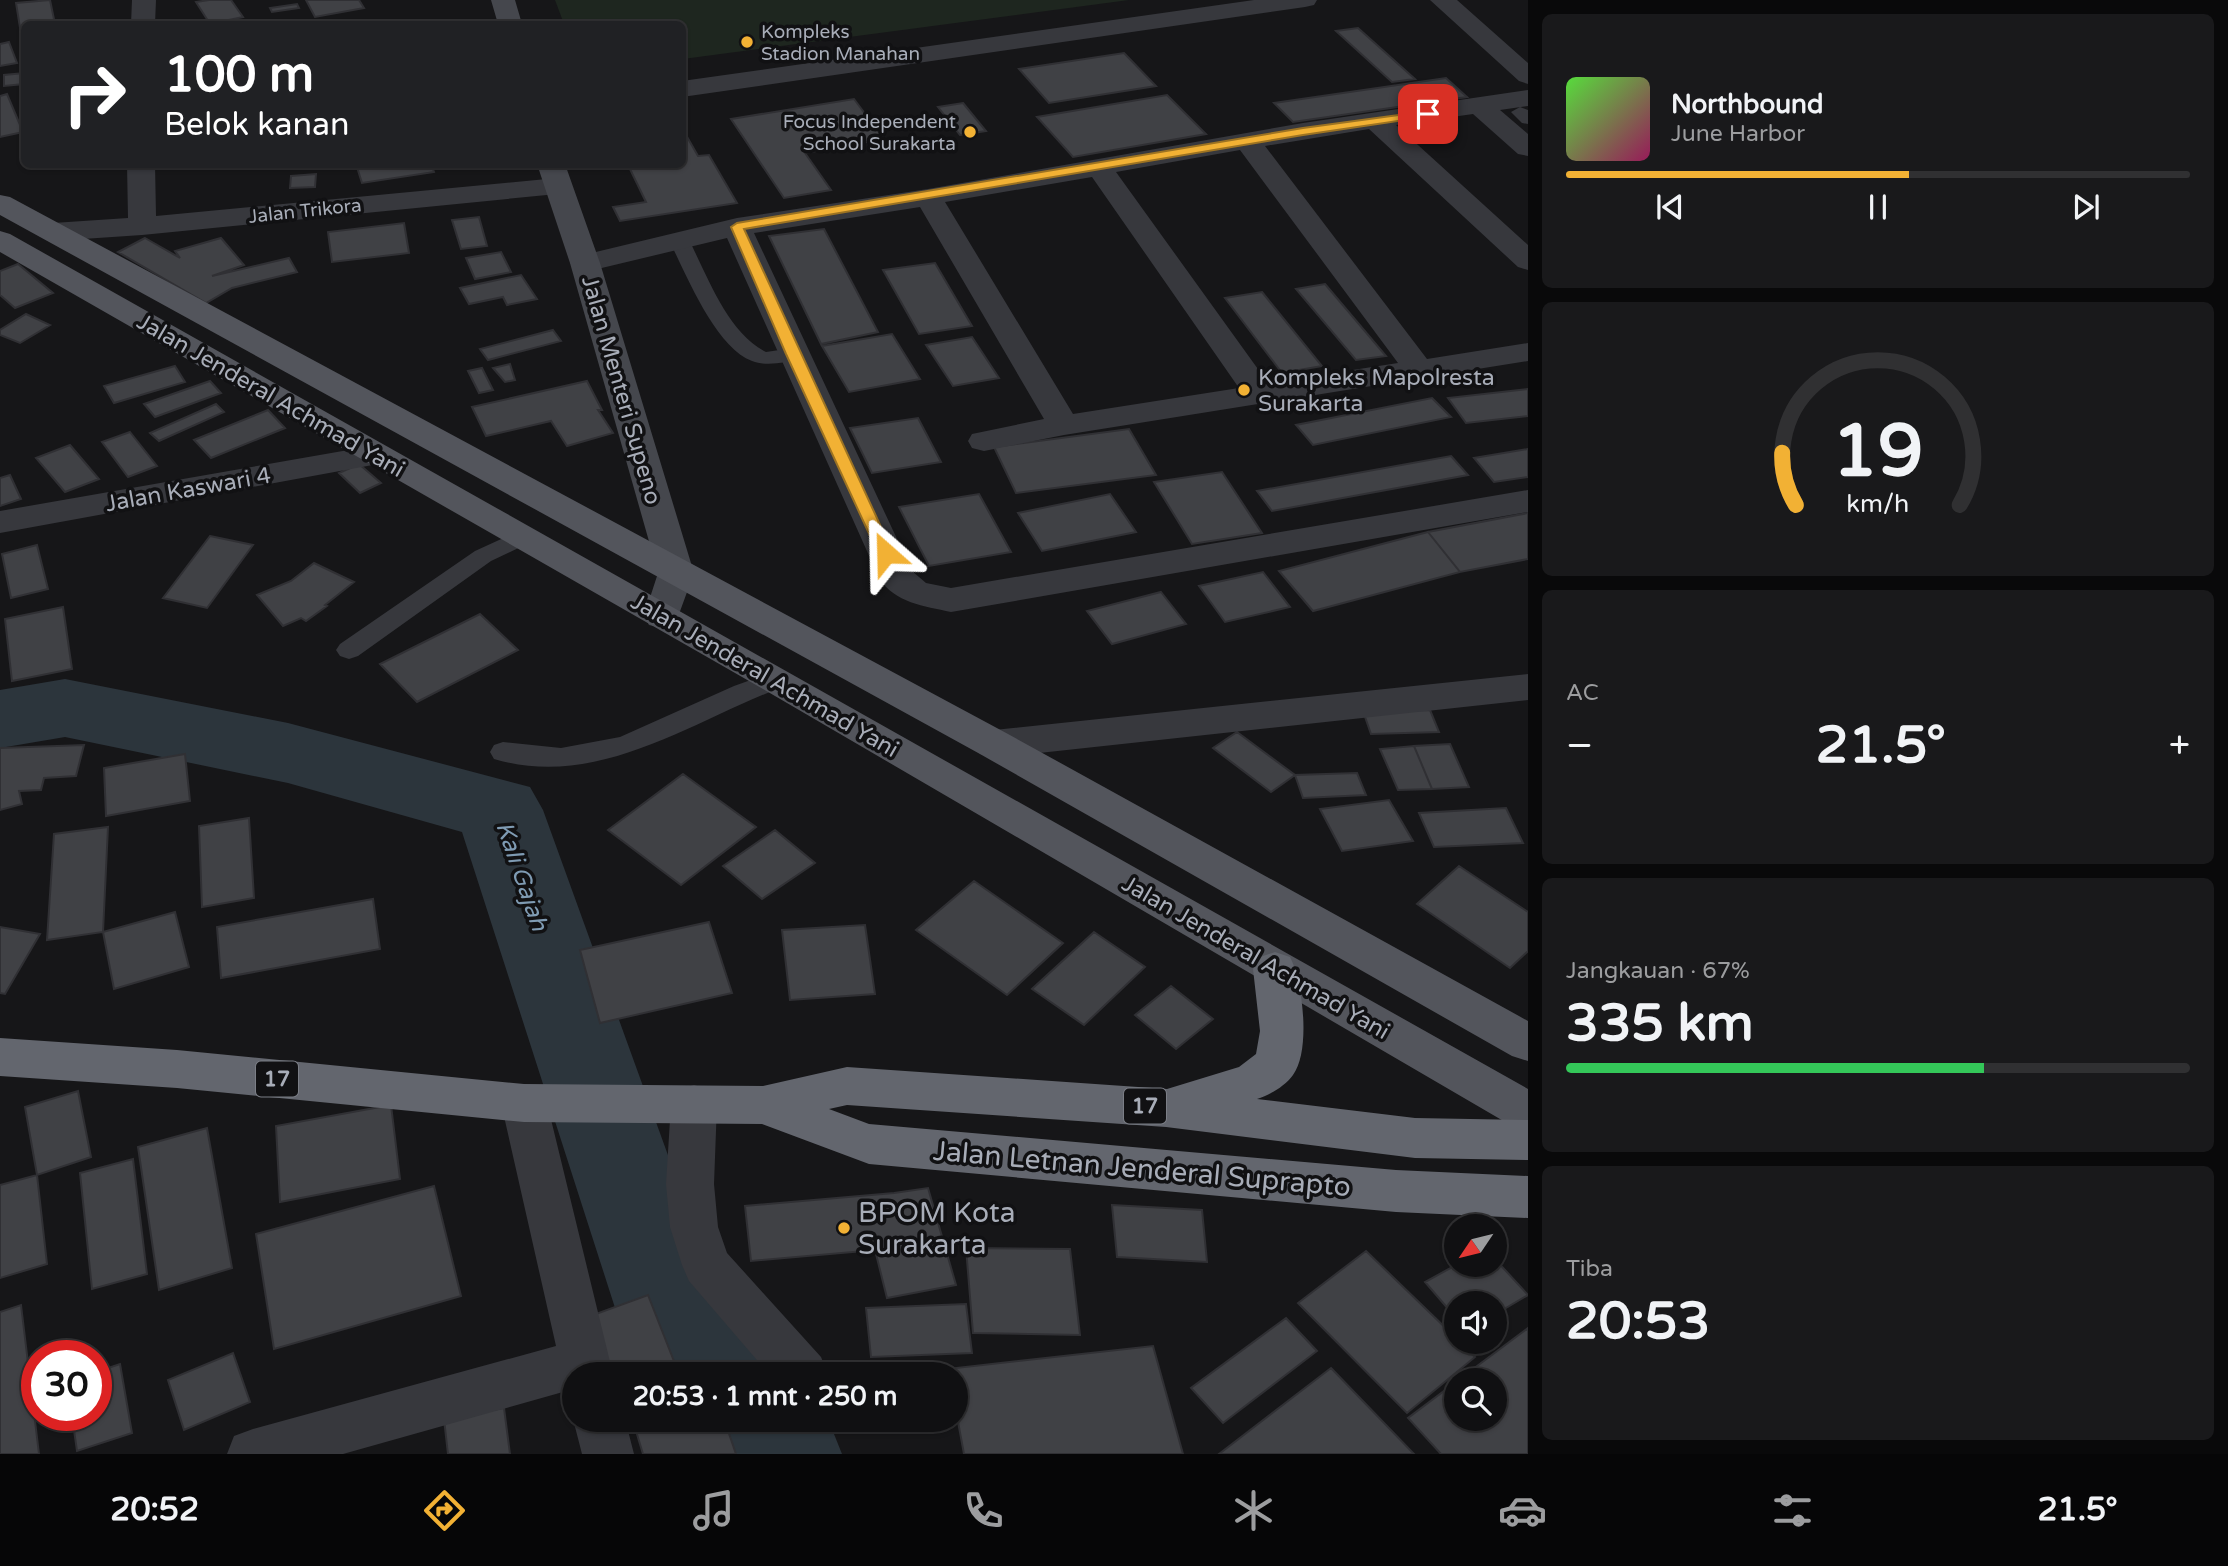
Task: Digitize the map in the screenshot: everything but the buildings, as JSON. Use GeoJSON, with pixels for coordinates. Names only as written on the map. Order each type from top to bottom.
{"type":"FeatureCollection","features":[{"type":"Feature","properties":{"kind":"highway","name":"17"},"geometry":{"type":"LineString","coordinates":[[1166,1108],[1253,1082],[1277,1063],[1282,1031],[1275,969]]}},
{"type":"Feature","properties":{"kind":"highway","name":"Jalan Letnan Jenderal Suprapto"},"geometry":{"type":"LineString","coordinates":[[0,1057],[177,1069],[539,1103],[762,1105],[847,1086],[1166,1108],[1415,1138],[1528,1139]]}},
{"type":"Feature","properties":{"kind":"highway","name":"Jalan Letnan Jenderal Suprapto"},"geometry":{"type":"LineString","coordinates":[[762,1105],[869,1144],[1396,1191],[1528,1197]]}},
{"type":"Feature","properties":{"kind":"main road"},"geometry":{"type":"LineString","coordinates":[[503,0],[509,21]]}},
{"type":"Feature","properties":{"kind":"main road","name":"Jalan Menteri Supeno"},"geometry":{"type":"LineString","coordinates":[[554,175],[585,263],[676,573]]}},
{"type":"Feature","properties":{"kind":"main road","name":"Jalan Jenderal Achmad Yani"},"geometry":{"type":"LineString","coordinates":[[0,204],[994,744],[1528,1043]]}},
{"type":"Feature","properties":{"kind":"main road","name":"Jalan Jenderal Achmad Yani"},"geometry":{"type":"LineString","coordinates":[[0,240],[776,680],[1528,1112]]}},
{"type":"Feature","properties":{"kind":"main road"},"geometry":{"type":"LineString","coordinates":[[662,616],[676,573]]}},
{"type":"Feature","properties":{"kind":"street"},"geometry":{"type":"LineString","coordinates":[[686,88],[1305,0]]}},
{"type":"Feature","properties":{"kind":"street"},"geometry":{"type":"LineString","coordinates":[[1442,0],[1528,76]]}},
{"type":"Feature","properties":{"kind":"street"},"geometry":{"type":"LineString","coordinates":[[585,263],[737,227],[928,197],[1247,141],[1479,106],[1525,109]]}},
{"type":"Feature","properties":{"kind":"street"},"geometry":{"type":"LineString","coordinates":[[1479,106],[1528,148]]}},
{"type":"Feature","properties":{"kind":"street"},"geometry":{"type":"LineString","coordinates":[[1377,122],[1528,261]]}},
{"type":"Feature","properties":{"kind":"street"},"geometry":{"type":"LineString","coordinates":[[1247,141],[1419,370]]}},
{"type":"Feature","properties":{"kind":"street"},"geometry":{"type":"LineString","coordinates":[[1098,166],[1261,396]]}},
{"type":"Feature","properties":{"kind":"street"},"geometry":{"type":"LineString","coordinates":[[141,168],[142,226]]}},
{"type":"Feature","properties":{"kind":"street","name":"Jalan Trikora"},"geometry":{"type":"LineString","coordinates":[[53,232],[142,226],[554,175]]}},
{"type":"Feature","properties":{"kind":"street"},"geometry":{"type":"LineString","coordinates":[[928,197],[1064,425]]}},
{"type":"Feature","properties":{"kind":"street"},"geometry":{"type":"LineString","coordinates":[[737,227],[897,578],[915,592],[951,600],[1528,501]]}},
{"type":"Feature","properties":{"kind":"street"},"geometry":{"type":"LineString","coordinates":[[984,441],[1064,425],[1528,352]]}},
{"type":"Feature","properties":{"kind":"street","name":"Jalan Kaswari 4"},"geometry":{"type":"LineString","coordinates":[[0,522],[377,455]]}},
{"type":"Feature","properties":{"kind":"street"},"geometry":{"type":"LineString","coordinates":[[994,744],[1528,687]]}},
{"type":"Feature","properties":{"kind":"street"},"geometry":{"type":"LineString","coordinates":[[539,1103],[586,1362]]}},
{"type":"Feature","properties":{"kind":"street"},"geometry":{"type":"LineString","coordinates":[[680,1104],[694,1227],[706,1265],[792,1362]]}},
{"type":"Feature","properties":{"kind":"street"},"geometry":{"type":"LineString","coordinates":[[253,1454],[562,1374]]}},
{"type":"Feature","properties":{"kind":"street"},"geometry":{"type":"LineString","coordinates":[[602,1432],[608,1454]]}},
{"type":"Feature","properties":{"kind":"lane"},"geometry":{"type":"LineString","coordinates":[[679,240],[713,308],[749,352],[771,358],[793,354]]}},
{"type":"Feature","properties":{"kind":"lane"},"geometry":{"type":"LineString","coordinates":[[349,650],[483,556],[523,537]]}},
{"type":"Feature","properties":{"kind":"lane"},"geometry":{"type":"LineString","coordinates":[[503,752],[561,758],[627,745],[743,692],[776,680]]}},
{"type":"Feature","properties":{"kind":"shaded area","name":"Kompleks Stadion Manahan"},"geometry":{"type":"Polygon","coordinates":[[[555,0],[1129,0],[686,59],[686,21],[563,21],[555,0]]]}},
{"type":"Feature","properties":{"kind":"waterway","name":"Kali Gajah"},"geometry":{"type":"LineString","coordinates":[[0,719],[65,708],[288,753],[499,810],[671,1314],[710,1362]]}},
{"type":"Feature","properties":{"kind":"waterway","name":"Kali Gajah"},"geometry":{"type":"LineString","coordinates":[[767,1432],[785,1454]]}},
{"type":"Feature","properties":{"kind":"place","name":"Kompleks Stadion Manahan"},"geometry":{"type":"Point","coordinates":[747,42]}},
{"type":"Feature","properties":{"kind":"place","name":"Focus Independent School Surakarta"},"geometry":{"type":"Point","coordinates":[970,132]}},
{"type":"Feature","properties":{"kind":"place","name":"Kompleks Mapolresta Surakarta"},"geometry":{"type":"Point","coordinates":[1244,390]}},
{"type":"Feature","properties":{"kind":"place","name":"BPOM Kota Surakarta"},"geometry":{"type":"Point","coordinates":[844,1228]}},
{"type":"Feature","properties":{"kind":"route"},"geometry":{"type":"LineString","coordinates":[[886,553],[737,227],[928,197],[1303,131],[1428,114]]}}]}
